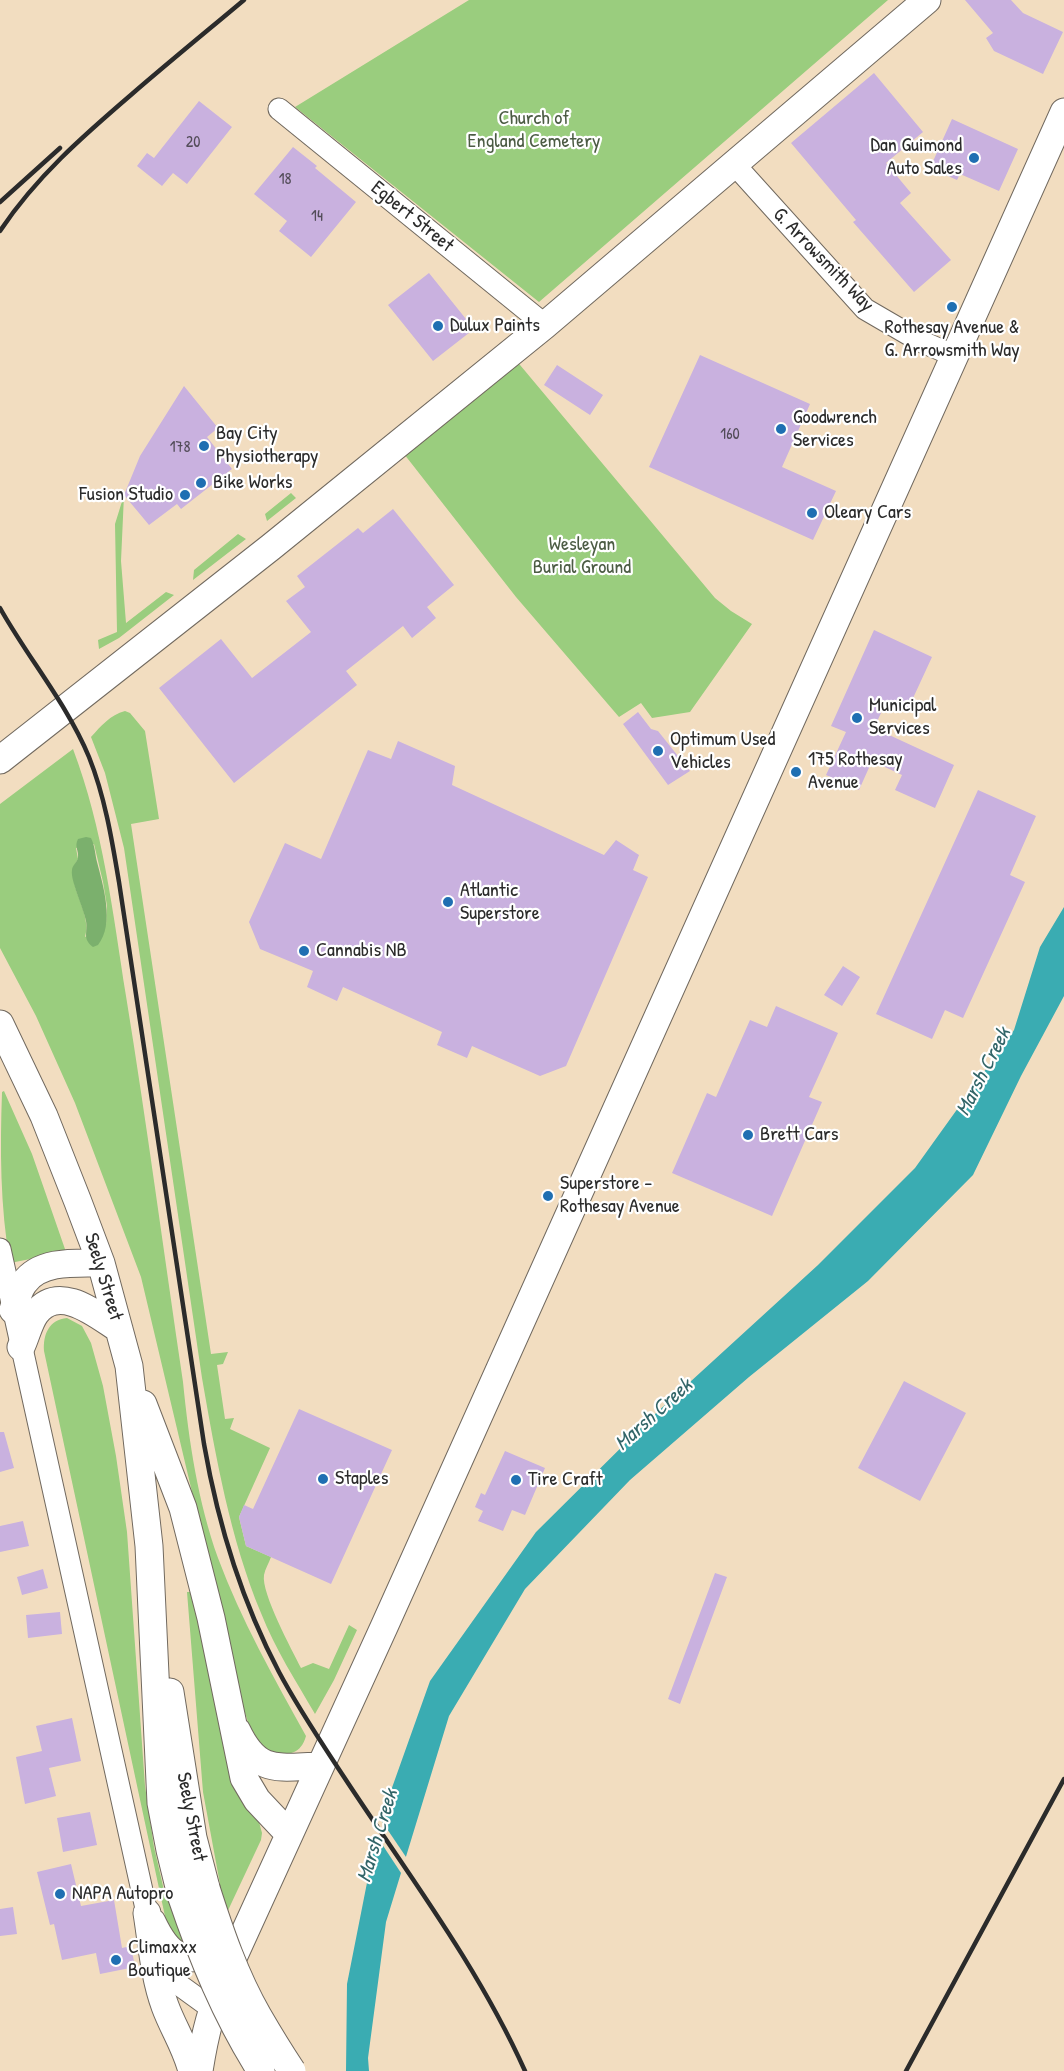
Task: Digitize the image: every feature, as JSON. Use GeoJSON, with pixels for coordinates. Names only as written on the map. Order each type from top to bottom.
{"type":"FeatureCollection","features":[{"type":"Feature","properties":{"kind":"main road"},"geometry":{"type":"LineString","coordinates":[[0,760],[271,547],[545,325],[927,0]]}},
{"type":"Feature","properties":{"kind":"main road"},"geometry":{"type":"LineString","coordinates":[[199,2071],[203,2042],[212,2008],[244,1935],[1064,112]]}},
{"type":"Feature","properties":{"kind":"main road","name":"Seely Street"},"geometry":{"type":"LineString","coordinates":[[0,1024],[63,1160],[101,1263],[129,1366],[149,1546],[161,1803],[170,1850],[193,1892],[222,1936],[257,2015],[292,2071]]}},
{"type":"Feature","properties":{"kind":"main road"},"geometry":{"type":"LineString","coordinates":[[13,1310],[24,1282],[36,1273],[63,1264],[101,1263]]}},
{"type":"Feature","properties":{"kind":"main road"},"geometry":{"type":"LineString","coordinates":[[21,1347],[38,1311],[59,1300],[74,1302],[119,1329]]}},
{"type":"Feature","properties":{"kind":"main road"},"geometry":{"type":"LineString","coordinates":[[129,1366],[183,1508],[211,1618],[244,1778],[257,1800],[289,1834]]}},
{"type":"Feature","properties":{"kind":"main road"},"geometry":{"type":"LineString","coordinates":[[231,1716],[242,1741],[250,1753],[261,1762],[273,1767],[319,1766]]}},
{"type":"Feature","properties":{"kind":"main road","name":"Seely Street"},"geometry":{"type":"LineString","coordinates":[[193,1892],[198,1946],[225,2007],[261,2071]]}},
{"type":"Feature","properties":{"kind":"main road"},"geometry":{"type":"LineString","coordinates":[[147,1913],[161,1941],[170,1951],[180,1956],[203,1957],[220,1950],[244,1935]]}},
{"type":"Feature","properties":{"kind":"main road"},"geometry":{"type":"LineString","coordinates":[[147,1913],[158,1983],[192,2071]]}},
{"type":"Feature","properties":{"kind":"street","name":"Egbert Street"},"geometry":{"type":"LineString","coordinates":[[279,109],[545,325]]}},
{"type":"Feature","properties":{"kind":"street","name":"G. Arrowsmith Way"},"geometry":{"type":"LineString","coordinates":[[735,165],[865,309],[920,341],[955,356]]}},
{"type":"Feature","properties":{"kind":"street"},"geometry":{"type":"LineString","coordinates":[[0,1249],[147,1913],[161,1964],[171,1979],[212,2008]]}},
{"type":"Feature","properties":{"kind":"green space","name":"Church of England Cemetery"},"geometry":{"type":"Polygon","coordinates":[[[469,0],[888,0],[539,302],[295,107],[469,0]]]}},
{"type":"Feature","properties":{"kind":"green space","name":"Wesleyan Burial Ground"},"geometry":{"type":"Polygon","coordinates":[[[510,353],[715,598],[752,624],[690,712],[652,718],[641,703],[619,717],[516,597],[397,445],[510,353]]]}},
{"type":"Feature","properties":{"kind":"green space"},"geometry":{"type":"Polygon","coordinates":[[[291,493],[296,498],[267,521],[265,514],[291,493]]]}},
{"type":"Feature","properties":{"kind":"green space"},"geometry":{"type":"Polygon","coordinates":[[[124,495],[121,561],[126,623],[166,592],[174,595],[119,638],[99,649],[98,640],[117,632],[115,524],[124,495]]]}},
{"type":"Feature","properties":{"kind":"green space"},"geometry":{"type":"Polygon","coordinates":[[[238,534],[246,539],[193,580],[194,570],[238,534]]]}},
{"type":"Feature","properties":{"kind":"green space"},"geometry":{"type":"Polygon","coordinates":[[[125,711],[130,713],[145,731],[159,819],[131,824],[211,1354],[228,1352],[223,1364],[217,1365],[225,1419],[234,1418],[230,1429],[270,1448],[239,1517],[246,1546],[271,1557],[264,1575],[267,1595],[301,1668],[313,1663],[329,1669],[349,1625],[357,1630],[315,1714],[286,1665],[250,1585],[232,1527],[213,1438],[202,1378],[124,848],[105,773],[91,737],[110,718],[125,711]]]}},
{"type":"Feature","properties":{"kind":"green space"},"geometry":{"type":"Polygon","coordinates":[[[73,749],[100,840],[111,902],[148,1141],[191,1449],[200,1494],[218,1558],[237,1604],[306,1736],[301,1747],[289,1754],[272,1755],[260,1743],[249,1725],[235,1683],[141,1277],[75,1103],[36,1016],[0,948],[0,804],[73,749]],[[94,844],[76,848],[78,859],[73,874],[76,891],[85,915],[85,937],[106,925],[107,906],[94,844]]]}},
{"type":"Feature","properties":{"kind":"green space"},"geometry":{"type":"Polygon","coordinates":[[[91,838],[93,844],[107,916],[103,936],[98,945],[93,947],[86,938],[86,921],[72,875],[72,868],[78,858],[78,839],[91,838]]]}},
{"type":"Feature","properties":{"kind":"green space"},"geometry":{"type":"Polygon","coordinates":[[[4,1091],[32,1154],[66,1252],[10,1263],[4,1221],[2,1178],[1,1113],[2,1092],[4,1091]]]}},
{"type":"Feature","properties":{"kind":"green space"},"geometry":{"type":"Polygon","coordinates":[[[67,1318],[82,1326],[91,1343],[103,1386],[116,1456],[127,1532],[145,1786],[154,1847],[166,1899],[220,1884],[203,1792],[187,1592],[195,1592],[263,1819],[259,1822],[261,1840],[216,1936],[181,1945],[166,1921],[44,1351],[48,1329],[61,1319],[67,1318]]]}},
{"type":"Feature","properties":{"kind":"water","name":"Marsh Creek"},"geometry":{"type":"Polygon","coordinates":[[[1064,907],[1064,996],[1021,1076],[973,1175],[868,1281],[749,1377],[630,1480],[525,1589],[449,1716],[386,1922],[368,2058],[369,2071],[346,2071],[347,1984],[378,1827],[430,1681],[536,1532],[655,1414],[818,1265],[915,1168],[1014,1030],[1040,947],[1064,907]]]}},
{"type":"Feature","properties":{"kind":"pier"},"geometry":{"type":"Polygon","coordinates":[[[379,1817],[408,1860],[403,1876],[374,1832],[379,1817]]]}},
{"type":"Feature","properties":{"kind":"building"},"geometry":{"type":"Polygon","coordinates":[[[965,0],[1011,0],[1023,13],[1063,32],[1043,74],[994,51],[986,38],[993,33],[965,0]]]}},
{"type":"Feature","properties":{"kind":"building"},"geometry":{"type":"Polygon","coordinates":[[[874,73],[923,132],[886,163],[911,193],[900,203],[951,260],[914,292],[853,222],[856,220],[791,143],[874,73]]]}},
{"type":"Feature","properties":{"kind":"building"},"geometry":{"type":"Polygon","coordinates":[[[199,101],[232,127],[187,184],[173,173],[162,186],[137,166],[147,153],[154,158],[199,101]]]}},
{"type":"Feature","properties":{"kind":"building","name":"Dan Guimond Auto Sales"},"geometry":{"type":"Polygon","coordinates":[[[952,119],[1018,149],[999,191],[960,174],[957,180],[930,168],[952,119]]]}},
{"type":"Feature","properties":{"kind":"building"},"geometry":{"type":"Polygon","coordinates":[[[293,147],[356,202],[311,257],[279,231],[287,221],[254,194],[293,147]]]}},
{"type":"Feature","properties":{"kind":"building"},"geometry":{"type":"Polygon","coordinates":[[[429,273],[474,329],[433,361],[388,305],[429,273]]]}},
{"type":"Feature","properties":{"kind":"building"},"geometry":{"type":"Polygon","coordinates":[[[700,355],[810,404],[782,467],[836,491],[813,540],[649,467],[700,355]]]}},
{"type":"Feature","properties":{"kind":"building"},"geometry":{"type":"Polygon","coordinates":[[[557,365],[603,395],[590,415],[544,385],[557,365]]]}},
{"type":"Feature","properties":{"kind":"building"},"geometry":{"type":"Polygon","coordinates":[[[184,386],[218,428],[207,437],[232,469],[181,509],[177,504],[149,525],[124,495],[140,456],[184,386]]]}},
{"type":"Feature","properties":{"kind":"building"},"geometry":{"type":"Polygon","coordinates":[[[393,509],[454,585],[427,607],[436,618],[412,638],[403,626],[346,671],[357,685],[234,783],[159,688],[221,639],[252,678],[311,632],[286,601],[305,587],[297,576],[358,528],[363,533],[393,509]]]}},
{"type":"Feature","properties":{"kind":"building","name":"Municipal Services"},"geometry":{"type":"Polygon","coordinates":[[[874,630],[932,657],[908,709],[887,700],[874,728],[954,765],[935,808],[895,790],[902,775],[872,761],[859,790],[826,775],[846,732],[831,726],[874,630]]]}},
{"type":"Feature","properties":{"kind":"building","name":"Optimum Used Vehicles"},"geometry":{"type":"Polygon","coordinates":[[[638,712],[651,729],[658,731],[690,771],[668,785],[623,724],[638,712]]]}},
{"type":"Feature","properties":{"kind":"building","name":"Atlantic Superstore"},"geometry":{"type":"Polygon","coordinates":[[[398,741],[455,766],[452,785],[604,855],[616,840],[639,855],[633,870],[648,877],[566,1066],[540,1076],[472,1046],[467,1058],[437,1045],[442,1032],[343,987],[337,1001],[307,987],[313,971],[260,949],[249,922],[285,843],[321,859],[368,750],[391,759],[398,741]]]}},
{"type":"Feature","properties":{"kind":"building"},"geometry":{"type":"Polygon","coordinates":[[[978,790],[1036,816],[1010,875],[1025,882],[963,1018],[945,1010],[932,1039],[876,1014],[978,790]]]}},
{"type":"Feature","properties":{"kind":"building"},"geometry":{"type":"Polygon","coordinates":[[[843,966],[860,977],[842,1006],[824,995],[843,966]]]}},
{"type":"Feature","properties":{"kind":"building","name":"Brett Cars"},"geometry":{"type":"Polygon","coordinates":[[[776,1006],[838,1033],[809,1097],[822,1102],[772,1216],[672,1173],[707,1093],[716,1097],[750,1020],[767,1027],[776,1006]]]}},
{"type":"Feature","properties":{"kind":"building"},"geometry":{"type":"Polygon","coordinates":[[[904,1381],[966,1413],[920,1501],[858,1468],[904,1381]]]}},
{"type":"Feature","properties":{"kind":"building","name":"Staples"},"geometry":{"type":"Polygon","coordinates":[[[299,1409],[392,1450],[331,1584],[246,1546],[239,1517],[244,1505],[253,1509],[299,1409]]]}},
{"type":"Feature","properties":{"kind":"building"},"geometry":{"type":"Polygon","coordinates":[[[0,1432],[4,1432],[14,1468],[0,1472],[0,1432]]]}},
{"type":"Feature","properties":{"kind":"building","name":"Tire Craft"},"geometry":{"type":"Polygon","coordinates":[[[505,1451],[545,1468],[525,1515],[512,1510],[503,1531],[478,1521],[483,1511],[475,1507],[481,1493],[485,1495],[505,1451]]]}},
{"type":"Feature","properties":{"kind":"building"},"geometry":{"type":"Polygon","coordinates":[[[23,1521],[29,1546],[0,1552],[0,1526],[23,1521]]]}},
{"type":"Feature","properties":{"kind":"building"},"geometry":{"type":"Polygon","coordinates":[[[43,1569],[48,1588],[22,1595],[17,1577],[43,1569]]]}},
{"type":"Feature","properties":{"kind":"building"},"geometry":{"type":"Polygon","coordinates":[[[715,1573],[727,1577],[680,1704],[668,1699],[715,1573]]]}},
{"type":"Feature","properties":{"kind":"building"},"geometry":{"type":"Polygon","coordinates":[[[60,1612],[62,1634],[28,1638],[26,1615],[60,1612]]]}},
{"type":"Feature","properties":{"kind":"building"},"geometry":{"type":"Polygon","coordinates":[[[72,1718],[81,1761],[49,1768],[56,1796],[25,1804],[16,1757],[42,1751],[36,1726],[72,1718]]]}},
{"type":"Feature","properties":{"kind":"building"},"geometry":{"type":"Polygon","coordinates":[[[90,1812],[97,1845],[63,1852],[57,1818],[90,1812]]]}},
{"type":"Feature","properties":{"kind":"building"},"geometry":{"type":"Polygon","coordinates":[[[71,1864],[81,1906],[114,1900],[122,1948],[131,1946],[135,1967],[100,1974],[96,1953],[62,1960],[54,1924],[50,1925],[37,1872],[71,1864]]]}},
{"type":"Feature","properties":{"kind":"building"},"geometry":{"type":"Polygon","coordinates":[[[13,1907],[17,1934],[0,1936],[0,1909],[13,1907]]]}},
{"type":"Feature","properties":{"kind":"railway"},"geometry":{"type":"LineString","coordinates":[[0,231],[29,193],[78,142],[244,0]]}},
{"type":"Feature","properties":{"kind":"railway"},"geometry":{"type":"LineString","coordinates":[[0,202],[60,148]]}},
{"type":"Feature","properties":{"kind":"railway"},"geometry":{"type":"LineString","coordinates":[[0,608],[70,718],[89,757],[104,803],[119,882],[204,1444],[216,1503],[242,1589],[265,1645],[294,1699],[464,1957],[486,1994],[525,2071]]}},
{"type":"Feature","properties":{"kind":"railway"},"geometry":{"type":"LineString","coordinates":[[906,2071],[1064,1779]]}},
{"type":"Feature","properties":{"kind":"place","name":"Dan Guimond Auto Sales"},"geometry":{"type":"Point","coordinates":[974,158]}},
{"type":"Feature","properties":{"kind":"place","name":"Rothesay Avenue & G. Arrowsmith Way"},"geometry":{"type":"Point","coordinates":[952,307]}},
{"type":"Feature","properties":{"kind":"place","name":"Dulux Paints"},"geometry":{"type":"Point","coordinates":[438,326]}},
{"type":"Feature","properties":{"kind":"place","name":"Goodwrench Services"},"geometry":{"type":"Point","coordinates":[781,429]}},
{"type":"Feature","properties":{"kind":"place","name":"Bay City Physiotherapy"},"geometry":{"type":"Point","coordinates":[204,446]}},
{"type":"Feature","properties":{"kind":"place","name":"Bike Works"},"geometry":{"type":"Point","coordinates":[201,483]}},
{"type":"Feature","properties":{"kind":"place","name":"Fusion Studio"},"geometry":{"type":"Point","coordinates":[185,495]}},
{"type":"Feature","properties":{"kind":"place","name":"Oleary Cars"},"geometry":{"type":"Point","coordinates":[812,513]}},
{"type":"Feature","properties":{"kind":"place","name":"Municipal Services"},"geometry":{"type":"Point","coordinates":[857,718]}},
{"type":"Feature","properties":{"kind":"place","name":"Optimum Used Vehicles"},"geometry":{"type":"Point","coordinates":[658,751]}},
{"type":"Feature","properties":{"kind":"place","name":"175 Rothesay Avenue"},"geometry":{"type":"Point","coordinates":[796,772]}},
{"type":"Feature","properties":{"kind":"place","name":"Atlantic Superstore"},"geometry":{"type":"Point","coordinates":[448,902]}},
{"type":"Feature","properties":{"kind":"place","name":"Cannabis NB"},"geometry":{"type":"Point","coordinates":[304,951]}},
{"type":"Feature","properties":{"kind":"place","name":"Brett Cars"},"geometry":{"type":"Point","coordinates":[748,1135]}},
{"type":"Feature","properties":{"kind":"place","name":"Superstore - Rothesay Avenue"},"geometry":{"type":"Point","coordinates":[548,1196]}},
{"type":"Feature","properties":{"kind":"place","name":"Staples"},"geometry":{"type":"Point","coordinates":[323,1479]}},
{"type":"Feature","properties":{"kind":"place","name":"Tire Craft"},"geometry":{"type":"Point","coordinates":[516,1480]}},
{"type":"Feature","properties":{"kind":"place","name":"NAPA Autopro"},"geometry":{"type":"Point","coordinates":[60,1894]}},
{"type":"Feature","properties":{"kind":"place","name":"Climaxxx Boutique"},"geometry":{"type":"Point","coordinates":[116,1960]}}]}
